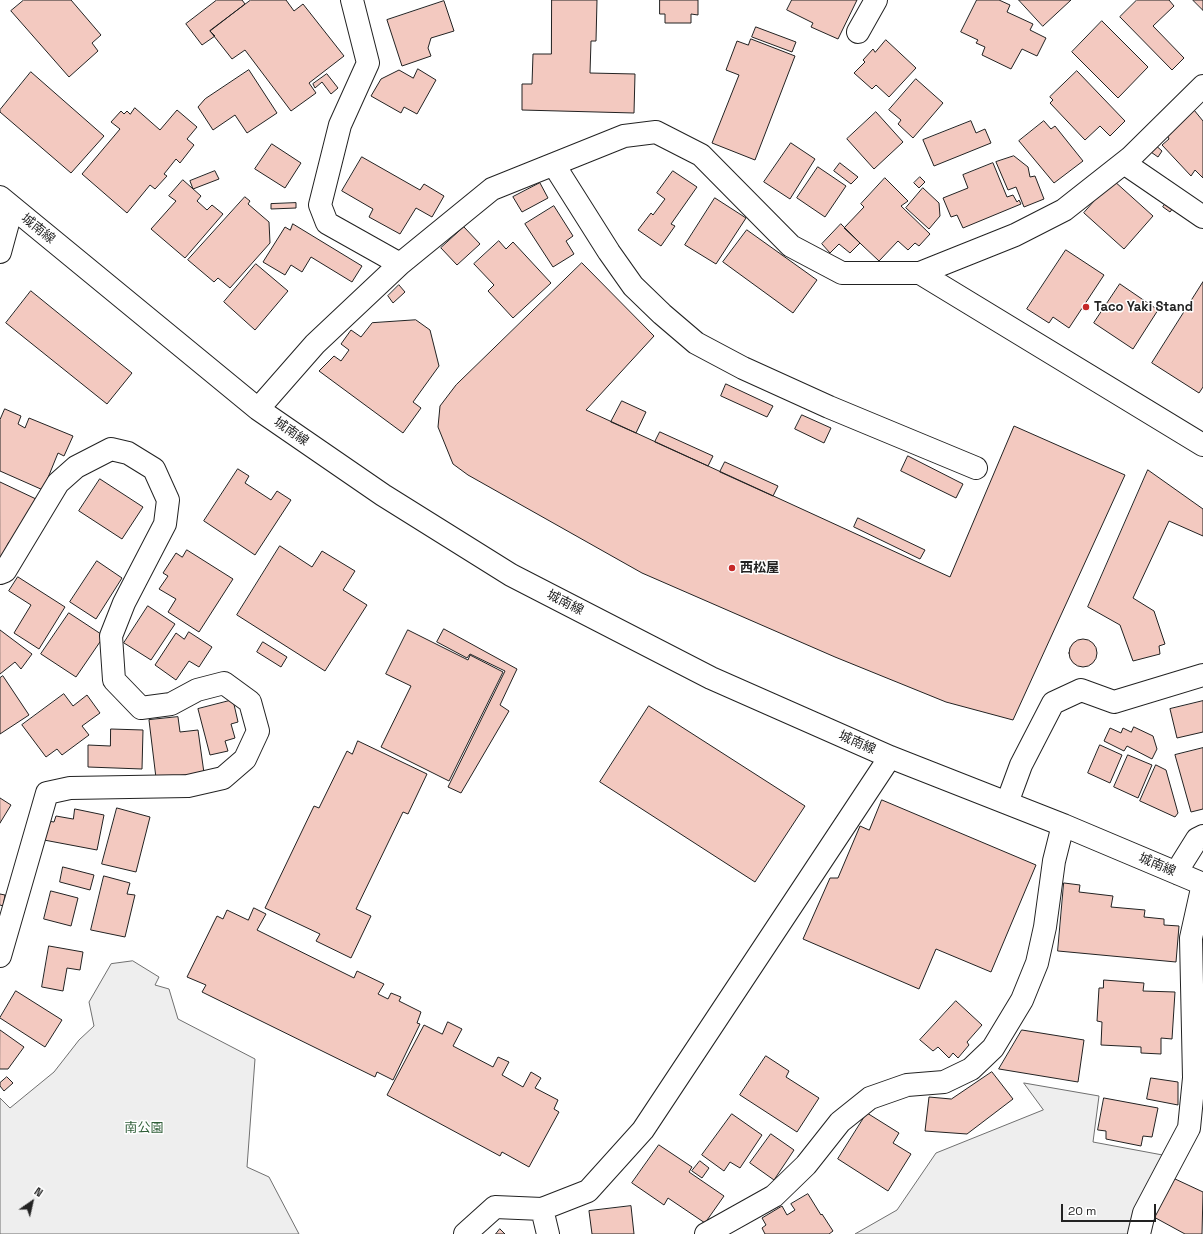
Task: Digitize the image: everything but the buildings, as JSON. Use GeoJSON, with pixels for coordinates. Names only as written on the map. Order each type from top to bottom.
{"type":"FeatureCollection","features":[{"type":"Feature","properties":{"kind":"street"},"geometry":{"type":"LineString","coordinates":[[352,0],[368,63],[340,125],[320,205],[328,223],[400,264]]}},
{"type":"Feature","properties":{"kind":"street"},"geometry":{"type":"LineString","coordinates":[[858,32],[876,0]]}},
{"type":"Feature","properties":{"kind":"street"},"geometry":{"type":"LineString","coordinates":[[258,409],[315,344],[400,264],[492,189],[624,136],[656,132],[701,155],[791,246],[835,270],[842,273],[920,273],[1015,235],[1064,210],[1124,162],[1203,86]]}},
{"type":"Feature","properties":{"kind":"street"},"geometry":{"type":"LineString","coordinates":[[1124,162],[1203,217]]}},
{"type":"Feature","properties":{"kind":"street"},"geometry":{"type":"LineString","coordinates":[[554,164],[609,252],[633,286],[662,314],[696,343],[743,368],[829,407],[976,468]]}},
{"type":"Feature","properties":{"kind":"street"},"geometry":{"type":"LineString","coordinates":[[0,252],[6,203]]}},
{"type":"Feature","properties":{"kind":"street","name":"城南線"},"geometry":{"type":"LineString","coordinates":[[6,203],[258,409],[383,495],[511,575],[711,678],[890,757],[1063,825],[1203,884]]}},
{"type":"Feature","properties":{"kind":"street"},"geometry":{"type":"LineString","coordinates":[[920,273],[1203,446]]}},
{"type":"Feature","properties":{"kind":"street"},"geometry":{"type":"LineString","coordinates":[[0,573],[5,572],[58,483],[76,467],[111,449],[128,453],[154,469],[168,500],[166,524],[124,603],[111,636],[114,680],[141,708],[171,704],[197,690],[224,683],[250,702],[258,731],[246,759],[223,778],[188,786],[70,788],[47,793],[0,956]]}},
{"type":"Feature","properties":{"kind":"street"},"geometry":{"type":"LineString","coordinates":[[1007,803],[1021,765],[1053,703],[1080,690],[1114,702],[1203,675]]}},
{"type":"Feature","properties":{"kind":"street"},"geometry":{"type":"LineString","coordinates":[[465,1234],[495,1206],[542,1209],[588,1191],[643,1130],[890,757]]}},
{"type":"Feature","properties":{"kind":"street"},"geometry":{"type":"LineString","coordinates":[[706,1234],[774,1196],[806,1165],[840,1122],[870,1098],[906,1085],[944,1082],[971,1069],[993,1048],[1022,1000],[1037,963],[1045,927],[1054,861],[1063,825]]}},
{"type":"Feature","properties":{"kind":"street"},"geometry":{"type":"LineString","coordinates":[[1180,874],[1182,863],[1197,839],[1203,836]]}},
{"type":"Feature","properties":{"kind":"street"},"geometry":{"type":"LineString","coordinates":[[1139,1234],[1144,1213],[1189,1128],[1194,1078],[1191,938],[1203,884]]}},
{"type":"Feature","properties":{"kind":"street"},"geometry":{"type":"LineString","coordinates":[[542,1209],[548,1234]]}},
{"type":"Feature","properties":{"kind":"green space","name":"南公園"},"geometry":{"type":"Polygon","coordinates":[[[133,961],[159,977],[155,985],[169,989],[178,1019],[255,1059],[247,1167],[269,1177],[299,1234],[0,1234],[0,1098],[10,1108],[54,1072],[79,1040],[94,1026],[89,1002],[111,964],[133,961]]]}},
{"type":"Feature","properties":{"kind":"green space"},"geometry":{"type":"Polygon","coordinates":[[[1024,1083],[1099,1096],[1093,1142],[1168,1156],[1129,1234],[855,1234],[897,1210],[936,1153],[1043,1110],[1024,1083]]]}},
{"type":"Feature","properties":{"kind":"place","name":"Taco Yaki Stand"},"geometry":{"type":"Point","coordinates":[1086,307]}},
{"type":"Feature","properties":{"kind":"place","name":"西松屋"},"geometry":{"type":"Point","coordinates":[732,568]}}]}
